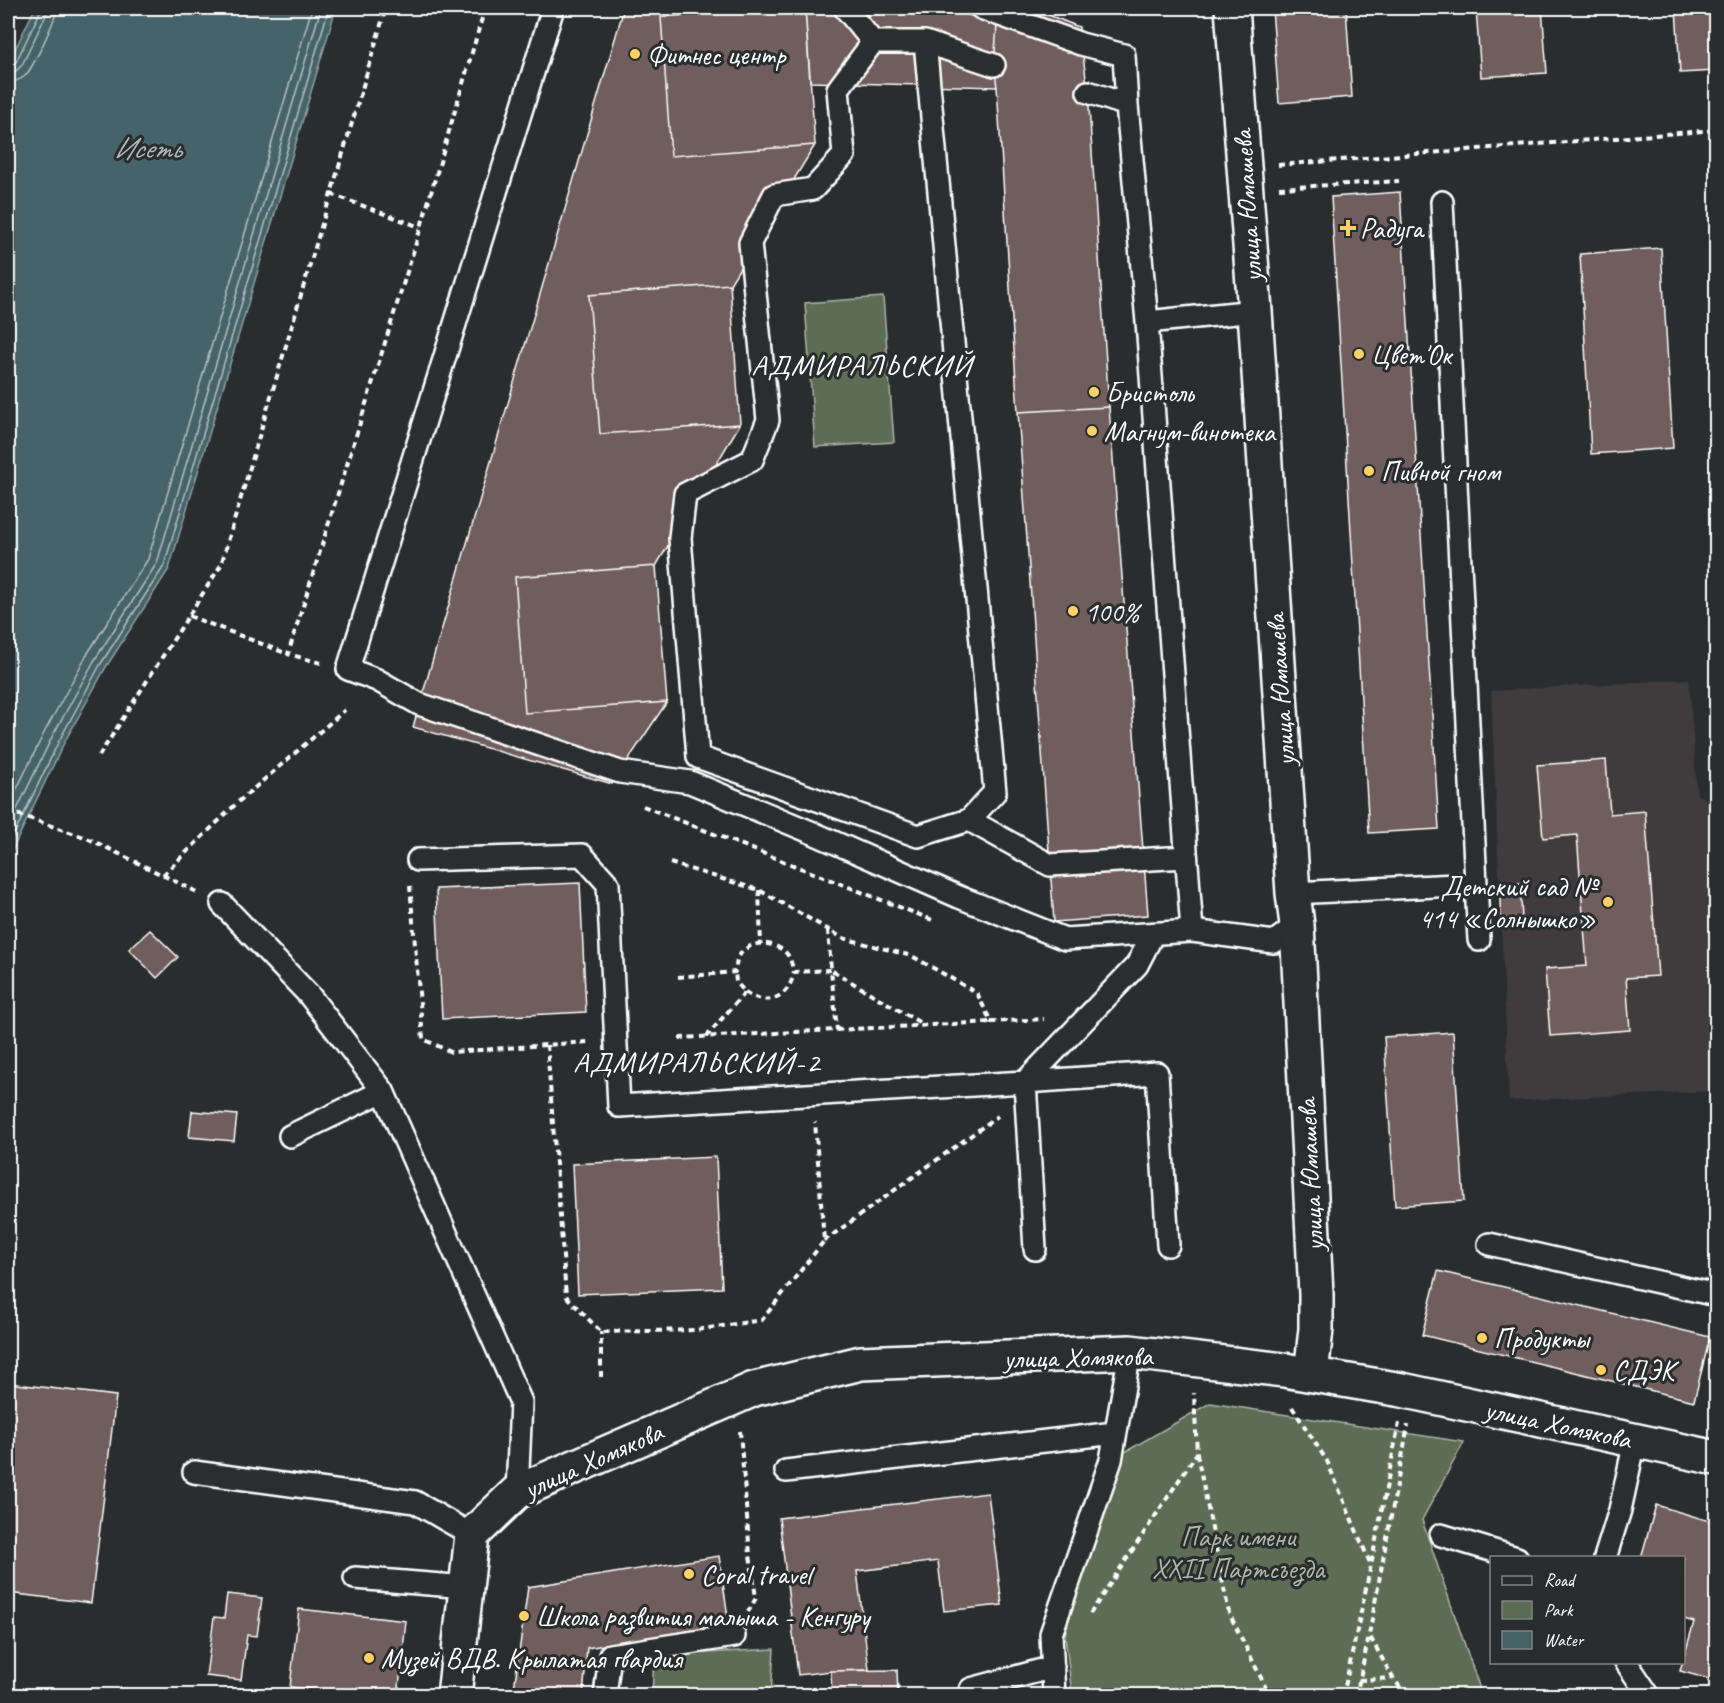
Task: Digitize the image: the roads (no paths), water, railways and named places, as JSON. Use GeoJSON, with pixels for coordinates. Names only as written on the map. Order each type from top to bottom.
{"type":"FeatureCollection","features":[{"type":"Feature","properties":{"kind":"street","name":"улица Юмашева"},"geometry":{"type":"LineString","coordinates":[[1232,8],[1255,311],[1296,926],[1316,1294],[1316,1329],[1311,1374]]}},
{"type":"Feature","properties":{"kind":"street","name":"улица Хомякова"},"geometry":{"type":"LineString","coordinates":[[472,1535],[517,1492],[754,1389],[861,1363],[1130,1352],[1311,1374],[1402,1390],[1716,1458]]}},
{"type":"Feature","properties":{"kind":"street"},"geometry":{"type":"LineString","coordinates":[[454,1695],[472,1535]]}},
{"type":"Feature","properties":{"kind":"lane"},"geometry":{"type":"LineString","coordinates":[[553,8],[348,669],[376,680],[419,704],[620,772],[690,782],[958,897],[1065,939],[1192,931],[1274,942],[1296,926]]}},
{"type":"Feature","properties":{"kind":"lane"},"geometry":{"type":"LineString","coordinates":[[845,8],[873,42]]}},
{"type":"Feature","properties":{"kind":"lane"},"geometry":{"type":"LineString","coordinates":[[981,8],[1081,44],[1124,55],[1147,322],[1192,931]]}},
{"type":"Feature","properties":{"kind":"lane"},"geometry":{"type":"LineString","coordinates":[[873,42],[925,42],[994,65]]}},
{"type":"Feature","properties":{"kind":"lane"},"geometry":{"type":"LineString","coordinates":[[873,42],[838,89],[844,155],[813,189],[774,195],[750,243],[768,420],[752,460],[685,494],[680,538],[698,757],[918,836],[969,820],[995,792],[925,42]]}},
{"type":"Feature","properties":{"kind":"lane"},"geometry":{"type":"LineString","coordinates":[[1088,92],[1127,105]]}},
{"type":"Feature","properties":{"kind":"lane"},"geometry":{"type":"LineString","coordinates":[[1442,202],[1479,940]]}},
{"type":"Feature","properties":{"kind":"lane"},"geometry":{"type":"LineString","coordinates":[[1147,322],[1255,311]]}},
{"type":"Feature","properties":{"kind":"lane"},"geometry":{"type":"LineString","coordinates":[[969,820],[1050,865],[1186,857]]}},
{"type":"Feature","properties":{"kind":"lane"},"geometry":{"type":"LineString","coordinates":[[418,860],[582,855],[608,884],[620,1106],[1156,1073],[1168,1245]]}},
{"type":"Feature","properties":{"kind":"lane"},"geometry":{"type":"LineString","coordinates":[[1293,893],[1476,884]]}},
{"type":"Feature","properties":{"kind":"lane"},"geometry":{"type":"LineString","coordinates":[[222,904],[309,995],[383,1091],[521,1402],[517,1492]]}},
{"type":"Feature","properties":{"kind":"lane"},"geometry":{"type":"LineString","coordinates":[[1035,1248],[1025,1082],[1137,965],[1153,934]]}},
{"type":"Feature","properties":{"kind":"lane"},"geometry":{"type":"LineString","coordinates":[[290,1136],[383,1091]]}},
{"type":"Feature","properties":{"kind":"lane"},"geometry":{"type":"LineString","coordinates":[[1490,1244],[1716,1295]]}},
{"type":"Feature","properties":{"kind":"lane"},"geometry":{"type":"LineString","coordinates":[[1054,1695],[1051,1634],[1111,1460],[1130,1352]]}},
{"type":"Feature","properties":{"kind":"lane"},"geometry":{"type":"LineString","coordinates":[[786,1471],[1115,1433]]}},
{"type":"Feature","properties":{"kind":"lane"},"geometry":{"type":"LineString","coordinates":[[1605,1556],[1620,1510],[1635,1441]]}},
{"type":"Feature","properties":{"kind":"lane"},"geometry":{"type":"LineString","coordinates":[[194,1473],[415,1502],[472,1535]]}},
{"type":"Feature","properties":{"kind":"lane"},"geometry":{"type":"LineString","coordinates":[[1441,1535],[1514,1556]]}},
{"type":"Feature","properties":{"kind":"lane"},"geometry":{"type":"LineString","coordinates":[[355,1578],[466,1587]]}},
{"type":"Feature","properties":{"kind":"lane"},"geometry":{"type":"LineString","coordinates":[[605,1695],[610,1655],[734,1636]]}},
{"type":"Feature","properties":{"kind":"lane"},"geometry":{"type":"LineString","coordinates":[[1627,1664],[1649,1695]]}},
{"type":"Feature","properties":{"kind":"lane"},"geometry":{"type":"LineString","coordinates":[[971,1695],[971,1689],[1053,1667]]}},
{"type":"Feature","properties":{"kind":"water","name":"Исеть"},"geometry":{"type":"Polygon","coordinates":[[[35,8],[336,8],[169,569],[106,667],[64,743],[8,861],[8,64],[35,8]]]}},
{"type":"Feature","properties":{"kind":"place","name":"Фитнес центр"},"geometry":{"type":"Point","coordinates":[635,54]}},
{"type":"Feature","properties":{"kind":"place","name":"Радуга"},"geometry":{"type":"Point","coordinates":[1348,228]}},
{"type":"Feature","properties":{"kind":"place","name":"Цвет'Ок"},"geometry":{"type":"Point","coordinates":[1359,354]}},
{"type":"Feature","properties":{"kind":"place","name":"Бристоль"},"geometry":{"type":"Point","coordinates":[1094,392]}},
{"type":"Feature","properties":{"kind":"place","name":"Магнум-винотека"},"geometry":{"type":"Point","coordinates":[1092,431]}},
{"type":"Feature","properties":{"kind":"place","name":"Пивной гном"},"geometry":{"type":"Point","coordinates":[1369,471]}},
{"type":"Feature","properties":{"kind":"place","name":"100%"},"geometry":{"type":"Point","coordinates":[1073,611]}},
{"type":"Feature","properties":{"kind":"place","name":"Детский сад № 414 «Солнышко»"},"geometry":{"type":"Point","coordinates":[1608,902]}},
{"type":"Feature","properties":{"kind":"place","name":"Продукты"},"geometry":{"type":"Point","coordinates":[1482,1338]}},
{"type":"Feature","properties":{"kind":"place","name":"СДЭК"},"geometry":{"type":"Point","coordinates":[1601,1370]}},
{"type":"Feature","properties":{"kind":"place","name":"Coral travel"},"geometry":{"type":"Point","coordinates":[689,1574]}},
{"type":"Feature","properties":{"kind":"place","name":"Школа развития малыша - Кенгуру"},"geometry":{"type":"Point","coordinates":[524,1616]}},
{"type":"Feature","properties":{"kind":"place","name":"Музей ВДВ. Крылатая гвардия"},"geometry":{"type":"Point","coordinates":[369,1658]}},
{"type":"Feature","properties":{"kind":"district","name":"АДМИРАЛЬСКИЙ"},"geometry":{"type":"Point","coordinates":[862,365]}},
{"type":"Feature","properties":{"kind":"district","name":"АДМИРАЛЬСКИЙ-2"},"geometry":{"type":"Point","coordinates":[697,1062]}},
{"type":"Feature","properties":{"kind":"park label","name":"Парк имени XXII Партсъезда"},"geometry":{"type":"Point","coordinates":[1238,1552]}}]}
